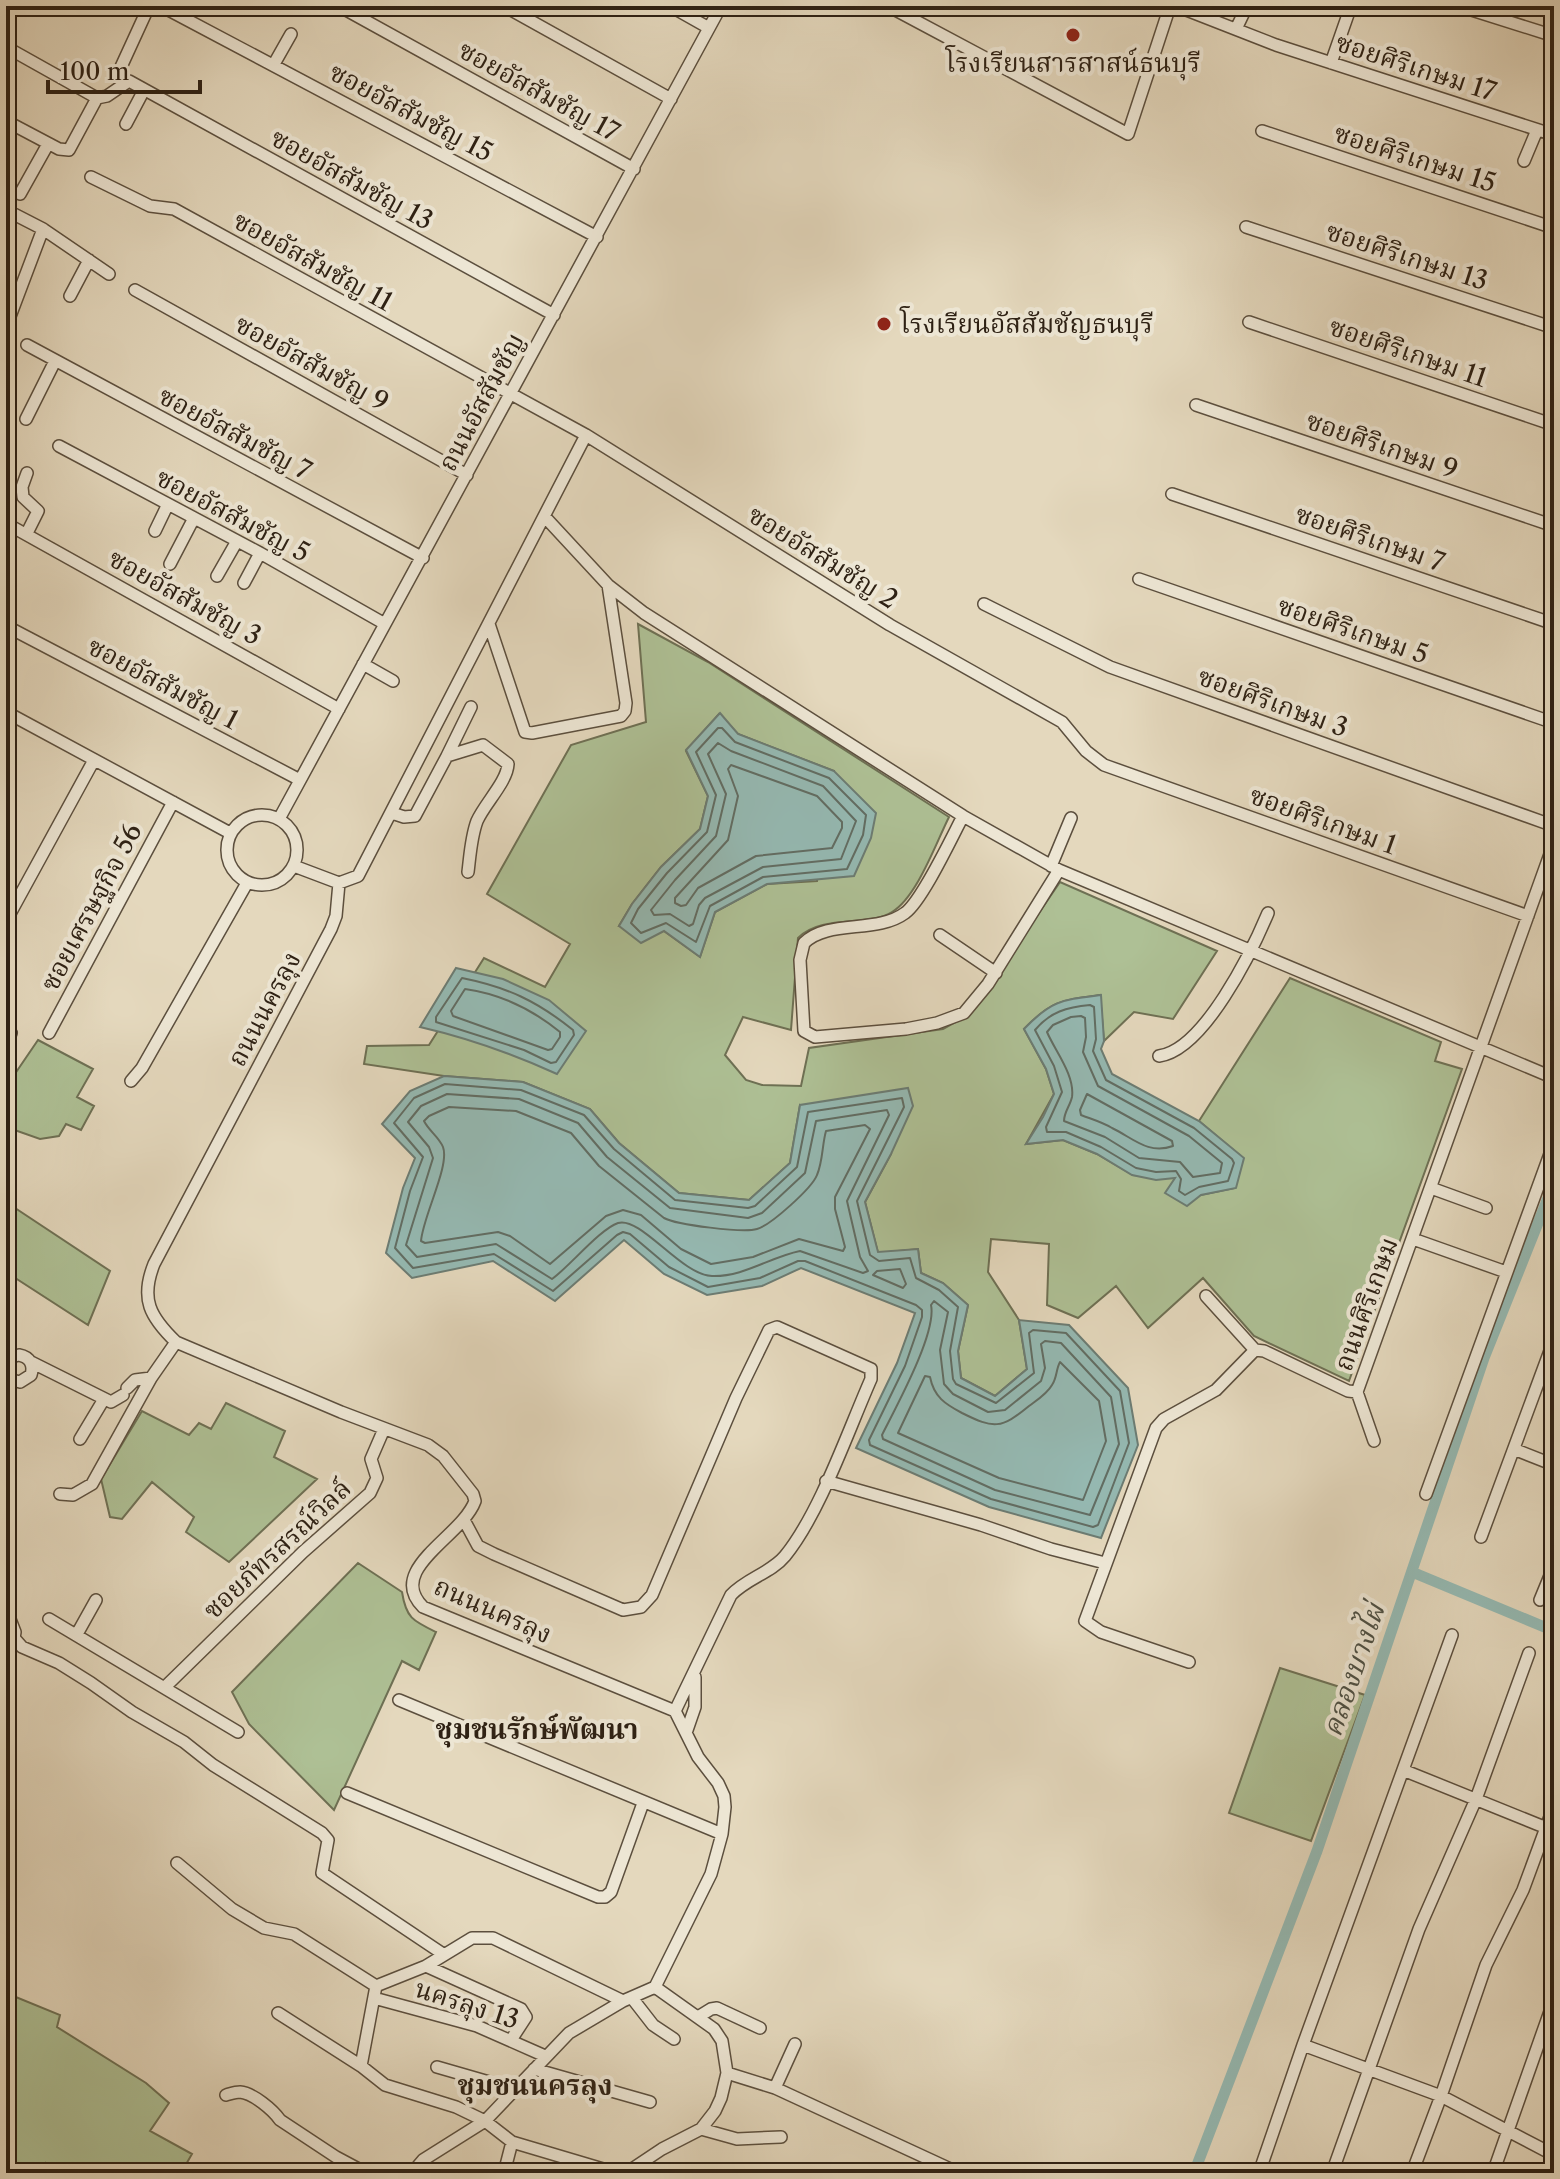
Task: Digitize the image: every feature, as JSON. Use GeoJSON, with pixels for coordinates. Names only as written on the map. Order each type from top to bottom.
{"type":"FeatureCollection","features":[{"type":"Feature","properties":{"kind":"street"},"geometry":{"type":"LineString","coordinates":[[6,47],[97,98],[107,96],[126,82],[120,75],[121,67],[149,6]]}},
{"type":"Feature","properties":{"kind":"street","name":"ซอยอัสสัมชัญ 15"},"geometry":{"type":"LineString","coordinates":[[161,6],[597,237]]}},
{"type":"Feature","properties":{"kind":"street","name":"ซอยอัสสัมชัญ 17"},"geometry":{"type":"LineString","coordinates":[[339,6],[634,169]]}},
{"type":"Feature","properties":{"kind":"street"},"geometry":{"type":"LineString","coordinates":[[504,6],[671,99]]}},
{"type":"Feature","properties":{"kind":"street"},"geometry":{"type":"LineString","coordinates":[[670,6],[709,28]]}},
{"type":"Feature","properties":{"kind":"street","name":"ถนนอัสสัมชัญ"},"geometry":{"type":"LineString","coordinates":[[279,819],[721,6]]}},
{"type":"Feature","properties":{"kind":"street"},"geometry":{"type":"LineString","coordinates":[[888,6],[1128,134],[1173,6]]}},
{"type":"Feature","properties":{"kind":"street","name":"ซอยศิริเกษม 17"},"geometry":{"type":"LineString","coordinates":[[1173,6],[1331,63],[1554,135]]}},
{"type":"Feature","properties":{"kind":"street"},"geometry":{"type":"LineString","coordinates":[[1236,29],[1247,6]]}},
{"type":"Feature","properties":{"kind":"street"},"geometry":{"type":"LineString","coordinates":[[1316,6],[1350,9],[1331,63]]}},
{"type":"Feature","properties":{"kind":"street"},"geometry":{"type":"LineString","coordinates":[[1459,6],[1554,36]]}},
{"type":"Feature","properties":{"kind":"street"},"geometry":{"type":"LineString","coordinates":[[1500,19],[1505,6]]}},
{"type":"Feature","properties":{"kind":"street"},"geometry":{"type":"LineString","coordinates":[[274,64],[291,34]]}},
{"type":"Feature","properties":{"kind":"street","name":"ซอยอัสสัมชัญ 13"},"geometry":{"type":"LineString","coordinates":[[126,82],[554,315]]}},
{"type":"Feature","properties":{"kind":"street"},"geometry":{"type":"LineString","coordinates":[[126,124],[144,90]]}},
{"type":"Feature","properties":{"kind":"street"},"geometry":{"type":"LineString","coordinates":[[6,121],[48,144],[69,150],[97,98]]}},
{"type":"Feature","properties":{"kind":"street"},"geometry":{"type":"LineString","coordinates":[[1524,161],[1537,130]]}},
{"type":"Feature","properties":{"kind":"street","name":"ซอยศิริเกษม 15"},"geometry":{"type":"LineString","coordinates":[[1262,131],[1554,228]]}},
{"type":"Feature","properties":{"kind":"street"},"geometry":{"type":"LineString","coordinates":[[20,194],[48,144]]}},
{"type":"Feature","properties":{"kind":"street","name":"ซอยอัสสัมชัญ 11"},"geometry":{"type":"LineString","coordinates":[[91,177],[150,206],[174,209],[510,395]]}},
{"type":"Feature","properties":{"kind":"street"},"geometry":{"type":"LineString","coordinates":[[6,225],[8,211],[43,229],[109,274]]}},
{"type":"Feature","properties":{"kind":"street","name":"ซอยศิริเกษม 13"},"geometry":{"type":"LineString","coordinates":[[1246,227],[1554,328]]}},
{"type":"Feature","properties":{"kind":"street"},"geometry":{"type":"LineString","coordinates":[[6,327],[43,229]]}},
{"type":"Feature","properties":{"kind":"street"},"geometry":{"type":"LineString","coordinates":[[70,296],[89,260]]}},
{"type":"Feature","properties":{"kind":"street","name":"ซอยอัสสัมชัญ 9"},"geometry":{"type":"LineString","coordinates":[[135,290],[467,475]]}},
{"type":"Feature","properties":{"kind":"street","name":"ซอยศิริเกษม 11"},"geometry":{"type":"LineString","coordinates":[[1249,322],[1554,425]]}},
{"type":"Feature","properties":{"kind":"street","name":"ซอยอัสสัมชัญ 7"},"geometry":{"type":"LineString","coordinates":[[27,345],[423,558]]}},
{"type":"Feature","properties":{"kind":"street"},"geometry":{"type":"LineString","coordinates":[[26,419],[55,361]]}},
{"type":"Feature","properties":{"kind":"street","name":"ซอยอัสสัมชัญ 2"},"geometry":{"type":"LineString","coordinates":[[510,395],[586,435],[880,619],[1062,722],[1086,751],[1104,765]]}},
{"type":"Feature","properties":{"kind":"street","name":"ซอยศิริเกษม 9"},"geometry":{"type":"LineString","coordinates":[[1196,405],[1554,526]]}},
{"type":"Feature","properties":{"kind":"street"},"geometry":{"type":"LineString","coordinates":[[294,866],[339,883],[358,876],[586,435]]}},
{"type":"Feature","properties":{"kind":"street","name":"ซอยอัสสัมชัญ 5"},"geometry":{"type":"LineString","coordinates":[[59,446],[260,553],[385,624]]}},
{"type":"Feature","properties":{"kind":"street"},"geometry":{"type":"LineString","coordinates":[[27,473],[22,487],[23,497],[38,511],[27,533]]}},
{"type":"Feature","properties":{"kind":"street","name":"ซอยศิริเกษม 7"},"geometry":{"type":"LineString","coordinates":[[1172,494],[1554,624]]}},
{"type":"Feature","properties":{"kind":"street"},"geometry":{"type":"LineString","coordinates":[[155,531],[168,504]]}},
{"type":"Feature","properties":{"kind":"street"},"geometry":{"type":"LineString","coordinates":[[545,517],[608,585],[644,613],[963,816],[1055,868],[1554,1078]]}},
{"type":"Feature","properties":{"kind":"street"},"geometry":{"type":"LineString","coordinates":[[170,564],[194,518]]}},
{"type":"Feature","properties":{"kind":"street","name":"ซอยอัสสัมชัญ 3"},"geometry":{"type":"LineString","coordinates":[[9,525],[339,709]]}},
{"type":"Feature","properties":{"kind":"street"},"geometry":{"type":"LineString","coordinates":[[217,576],[237,541]]}},
{"type":"Feature","properties":{"kind":"street"},"geometry":{"type":"LineString","coordinates":[[244,583],[260,553]]}},
{"type":"Feature","properties":{"kind":"street","name":"ซอยศิริเกษม 5"},"geometry":{"type":"LineString","coordinates":[[1139,579],[1554,723]]}},
{"type":"Feature","properties":{"kind":"street"},"geometry":{"type":"LineString","coordinates":[[489,624],[525,732],[621,716],[626,703],[608,585]]}},
{"type":"Feature","properties":{"kind":"street","name":"ซอยศิริเกษม 3"},"geometry":{"type":"LineString","coordinates":[[984,604],[1110,667],[1554,826]]}},
{"type":"Feature","properties":{"kind":"street","name":"ซอยอัสสัมชัญ 1"},"geometry":{"type":"LineString","coordinates":[[6,626],[300,780]]}},
{"type":"Feature","properties":{"kind":"street"},"geometry":{"type":"LineString","coordinates":[[363,664],[393,681]]}},
{"type":"Feature","properties":{"kind":"street"},"geometry":{"type":"LineString","coordinates":[[392,813],[404,817],[415,816],[471,707]]}},
{"type":"Feature","properties":{"kind":"street"},"geometry":{"type":"LineString","coordinates":[[8,717],[230,833]]}},
{"type":"Feature","properties":{"kind":"street"},"geometry":{"type":"LineString","coordinates":[[447,756],[483,745],[508,764],[505,776],[489,797],[477,821],[468,872]]}},
{"type":"Feature","properties":{"kind":"street"},"geometry":{"type":"LineString","coordinates":[[6,921],[94,760]]}},
{"type":"Feature","properties":{"kind":"street","name":"ซอยศิริเกษม 1"},"geometry":{"type":"LineString","coordinates":[[1104,765],[1528,916]]}},
{"type":"Feature","properties":{"kind":"street","name":"ซอยเศรษฐกิจ 56"},"geometry":{"type":"LineString","coordinates":[[49,1033],[173,802]]}},
{"type":"Feature","properties":{"kind":"street"},"geometry":{"type":"LineString","coordinates":[[254,815],[279,819],[291,829],[296,842],[294,866],[273,885],[247,883],[234,874],[227,860],[226,845],[230,833],[254,815]]}},
{"type":"Feature","properties":{"kind":"street"},"geometry":{"type":"LineString","coordinates":[[963,816],[906,913],[881,924],[821,933],[804,943],[800,960],[804,1031],[815,1037],[906,1029],[954,1018],[974,1004],[996,973],[1055,868],[1071,818]]}},
{"type":"Feature","properties":{"kind":"street","name":"ถนนศิริเกษม"},"geometry":{"type":"LineString","coordinates":[[1255,1350],[1264,1351],[1348,1391],[1357,1392],[1554,843]]}},
{"type":"Feature","properties":{"kind":"street"},"geometry":{"type":"LineString","coordinates":[[131,1081],[142,1068],[247,883]]}},
{"type":"Feature","properties":{"kind":"street","name":"ถนนนครลุง"},"geometry":{"type":"LineString","coordinates":[[339,883],[336,916],[331,929],[149,1277],[146,1289],[149,1308],[160,1326],[176,1342],[428,1445],[443,1456],[473,1494],[475,1501],[464,1520],[414,1572],[410,1585],[413,1597],[423,1607],[675,1711]]}},
{"type":"Feature","properties":{"kind":"street"},"geometry":{"type":"LineString","coordinates":[[1159,1056],[1170,1054],[1191,1038],[1221,1000],[1251,952],[1268,913]]}},
{"type":"Feature","properties":{"kind":"street"},"geometry":{"type":"LineString","coordinates":[[940,935],[996,973]]}},
{"type":"Feature","properties":{"kind":"street"},"geometry":{"type":"LineString","coordinates":[[6,1027],[11,1033],[6,1044]]}},
{"type":"Feature","properties":{"kind":"street"},"geometry":{"type":"LineString","coordinates":[[1426,1494],[1554,1143]]}},
{"type":"Feature","properties":{"kind":"street"},"geometry":{"type":"LineString","coordinates":[[1431,1188],[1486,1208]]}},
{"type":"Feature","properties":{"kind":"street"},"geometry":{"type":"LineString","coordinates":[[1413,1239],[1506,1272]]}},
{"type":"Feature","properties":{"kind":"street"},"geometry":{"type":"LineString","coordinates":[[1189,1662],[1101,1632],[1085,1621],[1156,1428],[1164,1419],[1216,1390],[1255,1350],[1206,1296]]}},
{"type":"Feature","properties":{"kind":"street"},"geometry":{"type":"LineString","coordinates":[[412,2173],[423,2160],[485,2121],[569,2033],[655,1987],[711,1874],[722,1834],[724,1796],[698,1757],[675,1711],[725,1604],[742,1583],[776,1565],[806,1524],[871,1379],[871,1369],[773,1327],[766,1334],[652,1595],[641,1607],[623,1610],[494,1554],[478,1546],[464,1520]]}},
{"type":"Feature","properties":{"kind":"street"},"geometry":{"type":"LineString","coordinates":[[1481,1537],[1516,1450],[1554,1340]]}},
{"type":"Feature","properties":{"kind":"street"},"geometry":{"type":"LineString","coordinates":[[60,1494],[73,1495],[92,1484],[151,1378],[176,1342]]}},
{"type":"Feature","properties":{"kind":"street"},"geometry":{"type":"LineString","coordinates":[[6,1364],[11,1357],[19,1355],[111,1402],[135,1380],[151,1378]]}},
{"type":"Feature","properties":{"kind":"street"},"geometry":{"type":"LineString","coordinates":[[7,1377],[16,1382],[28,1378],[32,1371],[31,1362]]}},
{"type":"Feature","properties":{"kind":"street"},"geometry":{"type":"LineString","coordinates":[[1357,1392],[1374,1441]]}},
{"type":"Feature","properties":{"kind":"street"},"geometry":{"type":"LineString","coordinates":[[80,1439],[104,1399]]}},
{"type":"Feature","properties":{"kind":"street","name":"ซอยภัทรสรณ์วิลล์"},"geometry":{"type":"LineString","coordinates":[[165,1687],[303,1552],[370,1493],[377,1478],[371,1459],[384,1429]]}},
{"type":"Feature","properties":{"kind":"street"},"geometry":{"type":"LineString","coordinates":[[1516,1450],[1554,1465]]}},
{"type":"Feature","properties":{"kind":"street"},"geometry":{"type":"LineString","coordinates":[[826,1481],[1105,1563]]}},
{"type":"Feature","properties":{"kind":"street"},"geometry":{"type":"LineString","coordinates":[[1540,1600],[1554,1566]]}},
{"type":"Feature","properties":{"kind":"street"},"geometry":{"type":"LineString","coordinates":[[77,1634],[96,1600]]}},
{"type":"Feature","properties":{"kind":"street"},"geometry":{"type":"LineString","coordinates":[[6,1609],[15,1632],[14,1638],[22,1647],[59,1663],[322,1833],[328,1840],[322,1873],[443,1954]]}},
{"type":"Feature","properties":{"kind":"street"},"geometry":{"type":"LineString","coordinates":[[49,1619],[238,1732]]}},
{"type":"Feature","properties":{"kind":"street"},"geometry":{"type":"LineString","coordinates":[[1259,2173],[1452,1635]]}},
{"type":"Feature","properties":{"kind":"street"},"geometry":{"type":"LineString","coordinates":[[1332,2173],[1419,1929],[1476,1799],[1529,1653]]}},
{"type":"Feature","properties":{"kind":"street"},"geometry":{"type":"LineString","coordinates":[[686,1733],[694,1718],[695,1673]]}},
{"type":"Feature","properties":{"kind":"street"},"geometry":{"type":"LineString","coordinates":[[399,1700],[722,1834]]}},
{"type":"Feature","properties":{"kind":"street"},"geometry":{"type":"LineString","coordinates":[[1403,1770],[1550,1829]]}},
{"type":"Feature","properties":{"kind":"street"},"geometry":{"type":"LineString","coordinates":[[347,1793],[598,1897],[605,1897],[611,1892],[643,1803]]}},
{"type":"Feature","properties":{"kind":"street"},"geometry":{"type":"LineString","coordinates":[[1412,2173],[1486,1965],[1550,1829],[1554,1806]]}},
{"type":"Feature","properties":{"kind":"street","name":"นครลุง 13"},"geometry":{"type":"LineString","coordinates":[[177,1863],[232,1909],[264,1928],[294,1934],[375,1992],[477,2026],[545,2056]]}},
{"type":"Feature","properties":{"kind":"street"},"geometry":{"type":"LineString","coordinates":[[361,2066],[375,1992],[472,1938],[493,1938],[628,2000],[653,2025],[674,2039]]}},
{"type":"Feature","properties":{"kind":"street"},"geometry":{"type":"LineString","coordinates":[[426,1966],[521,2009],[526,2017],[511,2040]]}},
{"type":"Feature","properties":{"kind":"street"},"geometry":{"type":"LineString","coordinates":[[278,2013],[385,2085],[456,2107],[485,2121],[512,2142],[603,2169],[629,2171],[701,2129],[715,2111],[727,2073],[722,2041],[714,2029],[655,1987]]}},
{"type":"Feature","properties":{"kind":"street"},"geometry":{"type":"LineString","coordinates":[[1493,2173],[1554,2000]]}},
{"type":"Feature","properties":{"kind":"street"},"geometry":{"type":"LineString","coordinates":[[698,2017],[717,2008],[760,2028]]}},
{"type":"Feature","properties":{"kind":"street"},"geometry":{"type":"LineString","coordinates":[[775,2088],[795,2044]]}},
{"type":"Feature","properties":{"kind":"street"},"geometry":{"type":"LineString","coordinates":[[1303,2045],[1441,2096],[1554,2155]]}},
{"type":"Feature","properties":{"kind":"street"},"geometry":{"type":"LineString","coordinates":[[437,2067],[514,2092]]}},
{"type":"Feature","properties":{"kind":"street"},"geometry":{"type":"LineString","coordinates":[[534,2069],[650,2102]]}},
{"type":"Feature","properties":{"kind":"street"},"geometry":{"type":"LineString","coordinates":[[727,2073],[775,2088],[959,2173]]}},
{"type":"Feature","properties":{"kind":"street"},"geometry":{"type":"LineString","coordinates":[[226,2095],[240,2092],[256,2100],[280,2120],[366,2173]]}},
{"type":"Feature","properties":{"kind":"street"},"geometry":{"type":"LineString","coordinates":[[701,2129],[737,2139],[781,2137]]}},
{"type":"Feature","properties":{"kind":"street"},"geometry":{"type":"LineString","coordinates":[[504,2173],[512,2142]]}},
{"type":"Feature","properties":{"kind":"green space"},"geometry":{"type":"Polygon","coordinates":[[[638,624],[708,662],[949,817],[918,882],[901,905],[892,912],[871,919],[819,926],[798,938],[791,1030],[743,1017],[725,1055],[746,1080],[762,1085],[801,1086],[809,1048],[943,1029],[970,1014],[1060,882],[1217,951],[1173,1019],[1134,1012],[1104,1041],[1100,995],[1058,1003],[1042,1012],[1024,1029],[1046,1069],[1054,1094],[1026,1144],[1063,1140],[1097,1154],[1133,1175],[1176,1178],[1201,1195],[1235,1188],[1243,1158],[1199,1121],[1290,978],[1441,1042],[1435,1061],[1462,1069],[1349,1381],[1254,1336],[1203,1278],[1148,1328],[1116,1286],[1078,1318],[1047,1305],[1049,1244],[991,1239],[988,1272],[1019,1320],[1027,1369],[995,1396],[961,1378],[958,1351],[968,1305],[943,1283],[921,1273],[918,1249],[878,1253],[865,1202],[891,1154],[800,1105],[790,1163],[749,1200],[679,1193],[619,1143],[590,1109],[523,1082],[444,1076],[364,1064],[367,1046],[429,1045],[484,958],[545,987],[570,944],[487,894],[571,745],[646,722],[638,624]],[[719,714],[686,751],[708,796],[700,829],[661,867],[619,926],[664,931],[700,957],[715,912],[767,884],[817,881],[834,771],[738,734],[719,714]]]}},
{"type":"Feature","properties":{"kind":"green space"},"geometry":{"type":"Polygon","coordinates":[[[38,1040],[93,1069],[77,1097],[94,1106],[81,1130],[66,1124],[59,1136],[40,1139],[6,1127],[6,1087],[38,1040]]]}},
{"type":"Feature","properties":{"kind":"green space"},"geometry":{"type":"Polygon","coordinates":[[[6,1202],[110,1271],[88,1325],[6,1272],[6,1202]]]}},
{"type":"Feature","properties":{"kind":"green space"},"geometry":{"type":"Polygon","coordinates":[[[226,1403],[285,1431],[274,1457],[317,1479],[229,1562],[186,1532],[194,1517],[152,1482],[122,1519],[110,1517],[101,1479],[142,1411],[189,1435],[199,1423],[211,1429],[226,1403]]]}},
{"type":"Feature","properties":{"kind":"green space"},"geometry":{"type":"Polygon","coordinates":[[[358,1563],[402,1592],[412,1618],[436,1632],[419,1670],[402,1661],[334,1810],[249,1724],[232,1692],[358,1563]]]}},
{"type":"Feature","properties":{"kind":"green space"},"geometry":{"type":"Polygon","coordinates":[[[1280,1668],[1365,1695],[1311,1841],[1229,1813],[1280,1668]]]}},
{"type":"Feature","properties":{"kind":"green space"},"geometry":{"type":"Polygon","coordinates":[[[6,1993],[60,2015],[57,2027],[146,2083],[169,2103],[150,2131],[192,2154],[181,2173],[65,2173],[46,2163],[43,2173],[17,2173],[6,2162],[6,1993]]]}},
{"type":"Feature","properties":{"kind":"water"},"geometry":{"type":"Polygon","coordinates":[[[720,713],[738,734],[834,771],[876,813],[871,838],[854,876],[767,884],[715,912],[700,957],[664,931],[641,943],[619,926],[661,867],[700,829],[708,796],[686,750],[720,713]]]}},
{"type":"Feature","properties":{"kind":"water"},"geometry":{"type":"Polygon","coordinates":[[[456,968],[503,979],[549,1000],[586,1031],[557,1074],[490,1047],[420,1027],[456,968]]]}},
{"type":"Feature","properties":{"kind":"water"},"geometry":{"type":"Polygon","coordinates":[[[1101,995],[1104,1041],[1101,1049],[1112,1074],[1199,1121],[1244,1158],[1236,1188],[1201,1195],[1187,1206],[1165,1193],[1175,1178],[1156,1180],[1132,1175],[1097,1154],[1063,1140],[1026,1144],[1054,1094],[1046,1069],[1024,1029],[1042,1012],[1058,1003],[1101,995]]]}},
{"type":"Feature","properties":{"kind":"water"},"geometry":{"type":"Polygon","coordinates":[[[444,1076],[523,1082],[590,1109],[619,1143],[679,1193],[749,1200],[790,1163],[800,1105],[908,1088],[913,1106],[865,1202],[878,1252],[918,1249],[921,1273],[943,1283],[968,1305],[958,1351],[961,1378],[995,1396],[1027,1369],[1019,1320],[1069,1325],[1128,1388],[1138,1445],[1101,1538],[989,1507],[856,1448],[897,1363],[915,1313],[801,1268],[762,1286],[707,1295],[664,1274],[624,1240],[555,1301],[493,1261],[412,1278],[386,1253],[403,1188],[415,1158],[382,1124],[410,1091],[444,1076]]]}},
{"type":"Feature","properties":{"kind":"waterway","name":"คลองบางไผ่"},"geometry":{"type":"LineString","coordinates":[[1194,2173],[1317,1851],[1484,1358],[1554,1183]]}},
{"type":"Feature","properties":{"kind":"waterway"},"geometry":{"type":"LineString","coordinates":[[1412,1572],[1554,1631]]}},
{"type":"Feature","properties":{"kind":"place","name":"โรงเรียนสารสาสน์ธนบุรี"},"geometry":{"type":"Point","coordinates":[1073,35]}},
{"type":"Feature","properties":{"kind":"place","name":"โรงเรียนอัสสัมชัญธนบุรี"},"geometry":{"type":"Point","coordinates":[884,324]}},
{"type":"Feature","properties":{"kind":"district","name":"ชุมชนรักษ์พัฒนา"},"geometry":{"type":"Point","coordinates":[537,1729]}},
{"type":"Feature","properties":{"kind":"district","name":"ชุมชนนครลุง"},"geometry":{"type":"Point","coordinates":[535,2085]}}]}
